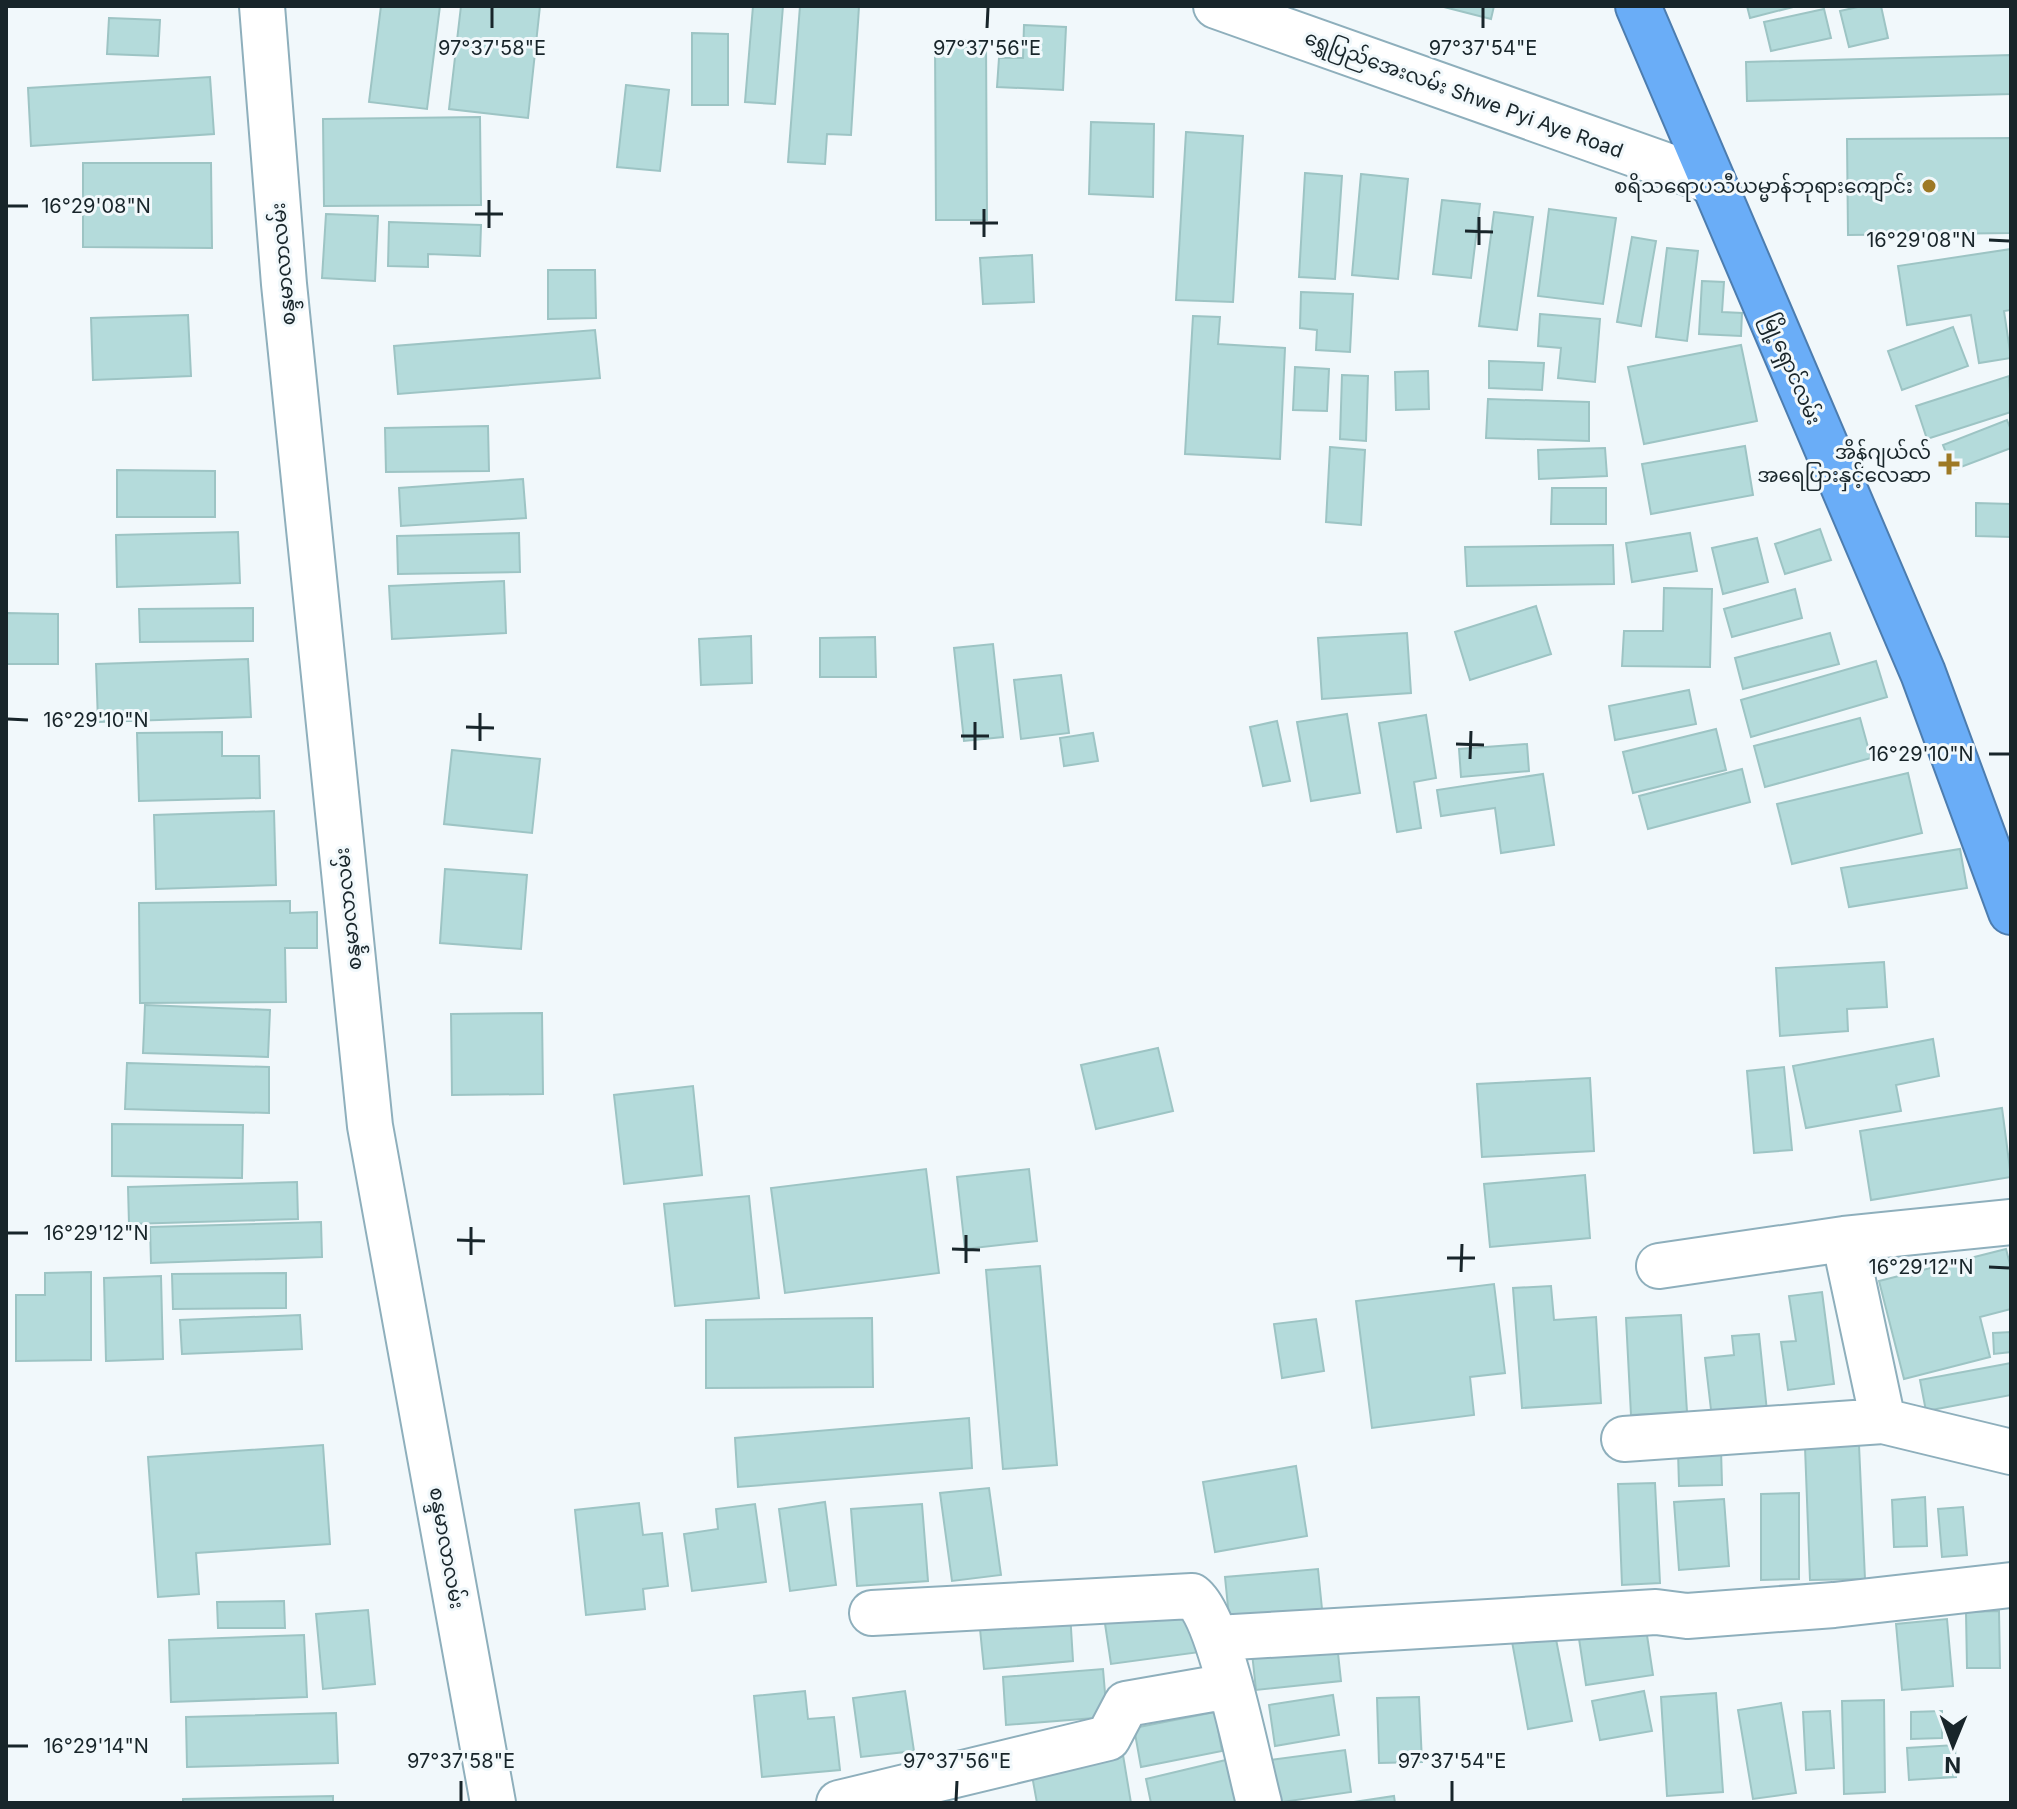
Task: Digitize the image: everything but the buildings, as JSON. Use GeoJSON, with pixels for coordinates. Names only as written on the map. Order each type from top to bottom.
{"type":"FeatureCollection","features":[{"type":"Feature","properties":{"kind":"highway","name":"မြို့ရှောင်လမ်း"},"geometry":{"type":"LineString","coordinates":[[1638,6],[1923,673],[2011,912]]}},
{"type":"Feature","properties":{"kind":"street","name":"စန္ဒမာလာလမ်း"},"geometry":{"type":"LineString","coordinates":[[262,6],[284,284],[370,1126],[493,1803]]}},
{"type":"Feature","properties":{"kind":"street","name":"ရွှေပြည်အေးလမ်း Shwe Pyi Aye Road"},"geometry":{"type":"LineString","coordinates":[[1216,6],[1713,182]]}},
{"type":"Feature","properties":{"kind":"street"},"geometry":{"type":"LineString","coordinates":[[1659,1266],[1844,1239],[2011,1222]]}},
{"type":"Feature","properties":{"kind":"street"},"geometry":{"type":"LineString","coordinates":[[1844,1239],[1883,1421]]}},
{"type":"Feature","properties":{"kind":"street"},"geometry":{"type":"LineString","coordinates":[[1624,1439],[1883,1421],[2011,1452]]}},
{"type":"Feature","properties":{"kind":"street"},"geometry":{"type":"LineString","coordinates":[[1217,1638],[1656,1612],[1687,1616],[1834,1605],[2011,1585]]}},
{"type":"Feature","properties":{"kind":"street"},"geometry":{"type":"LineString","coordinates":[[872,1613],[1192,1596],[1201,1603],[1217,1638],[1259,1803]]}},
{"type":"Feature","properties":{"kind":"street"},"geometry":{"type":"LineString","coordinates":[[839,1803],[1108,1738],[1126,1704],[1229,1686]]}},
{"type":"Feature","properties":{"kind":"place","name":"စရိသရောပသီယမ္မာန်ဘုရားကျောင်း"},"geometry":{"type":"Point","coordinates":[1929,186]}},
{"type":"Feature","properties":{"kind":"place","name":"အိန်ဂျယ်လ် အရေပြားနှင့်လေဆာ"},"geometry":{"type":"Point","coordinates":[1949,464]}}]}
